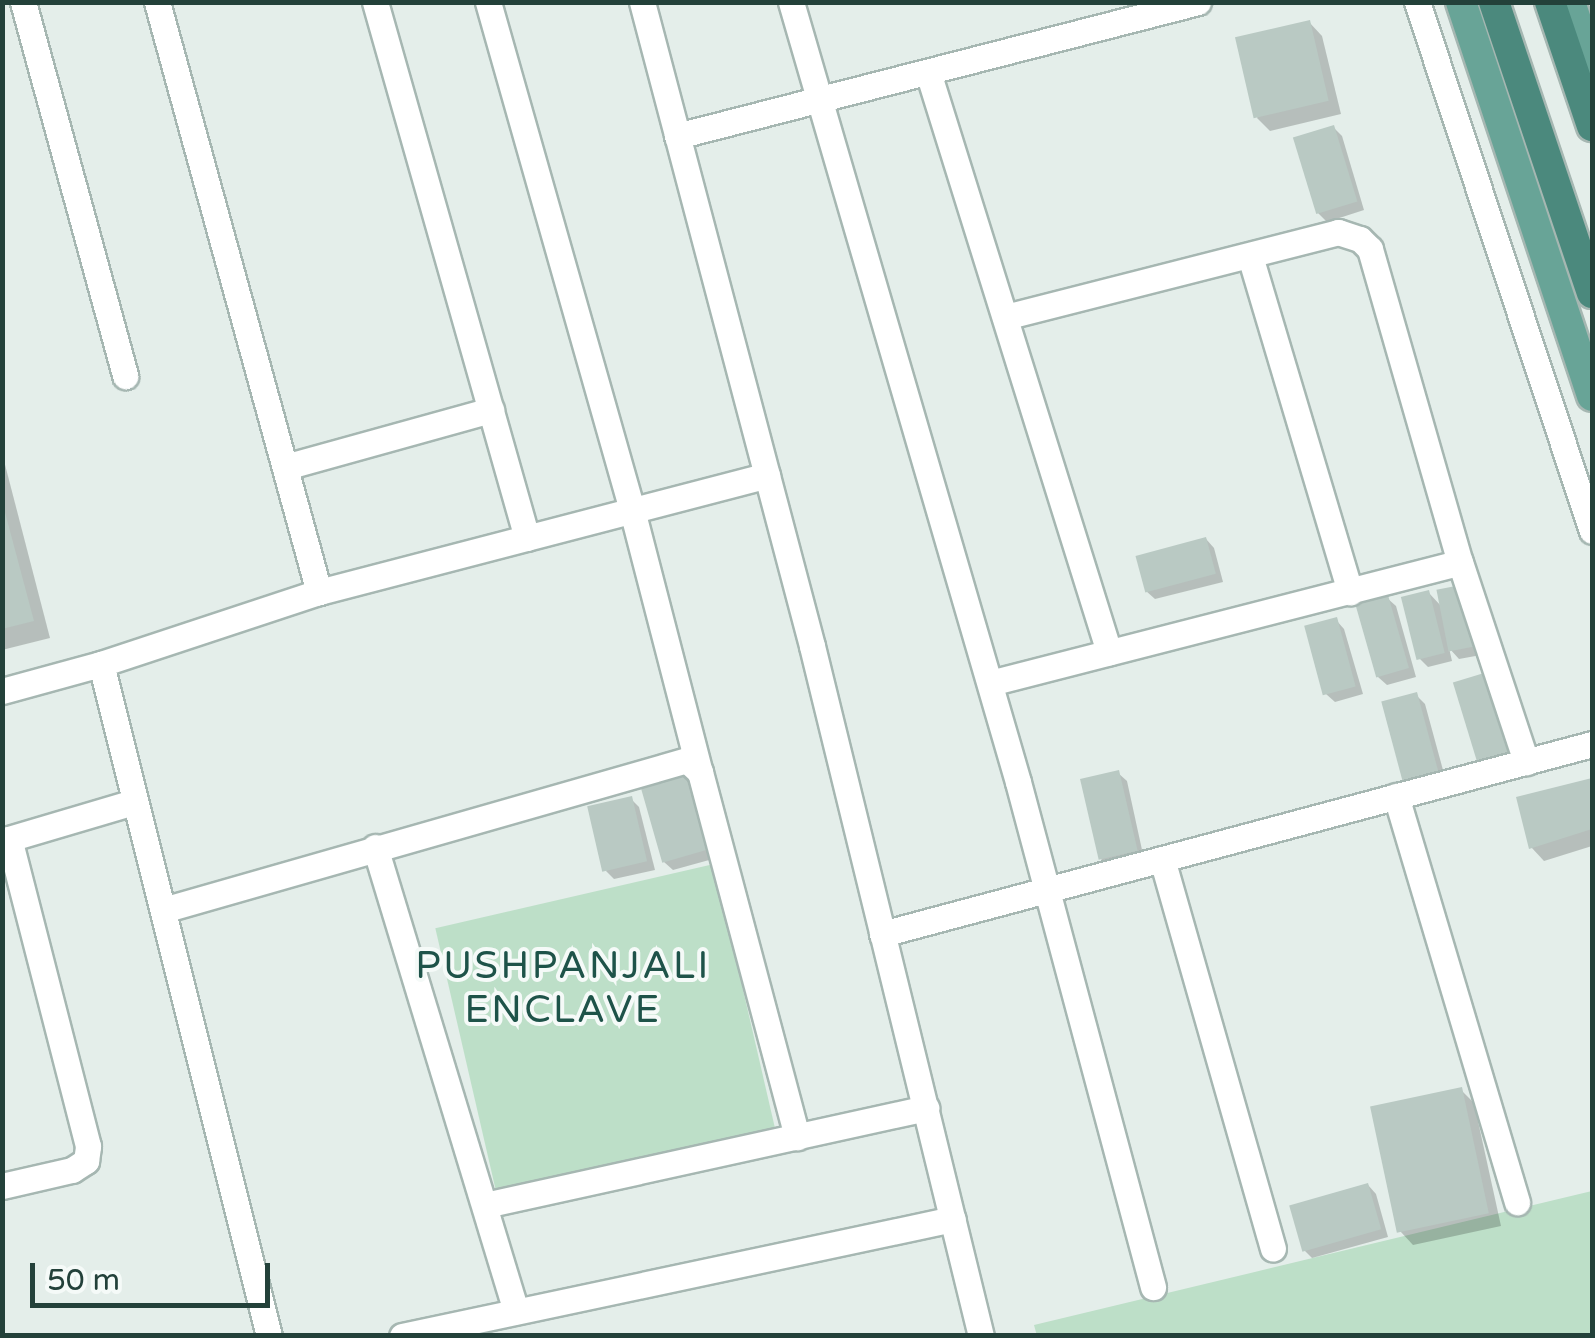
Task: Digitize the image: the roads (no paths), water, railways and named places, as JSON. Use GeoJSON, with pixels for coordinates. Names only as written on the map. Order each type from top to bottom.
{"type":"FeatureCollection","features":[{"type":"Feature","properties":{"kind":"highway"},"geometry":{"type":"LineString","coordinates":[[1494,2],[1592,293]]}},
{"type":"Feature","properties":{"kind":"highway"},"geometry":{"type":"LineString","coordinates":[[1550,2],[1592,126]]}},
{"type":"Feature","properties":{"kind":"main road"},"geometry":{"type":"LineString","coordinates":[[1461,2],[1592,396]]}},
{"type":"Feature","properties":{"kind":"main road"},"geometry":{"type":"LineString","coordinates":[[1570,2],[1592,68]]}},
{"type":"Feature","properties":{"kind":"street"},"geometry":{"type":"LineString","coordinates":[[23,2],[125,376]]}},
{"type":"Feature","properties":{"kind":"street"},"geometry":{"type":"LineString","coordinates":[[157,2],[319,592]]}},
{"type":"Feature","properties":{"kind":"street"},"geometry":{"type":"LineString","coordinates":[[375,2],[527,538]]}},
{"type":"Feature","properties":{"kind":"street"},"geometry":{"type":"LineString","coordinates":[[488,2],[632,510],[797,1136]]}},
{"type":"Feature","properties":{"kind":"street"},"geometry":{"type":"LineString","coordinates":[[642,2],[767,476],[982,1336]]}},
{"type":"Feature","properties":{"kind":"street"},"geometry":{"type":"LineString","coordinates":[[791,2],[890,330],[990,683],[1153,1287]]}},
{"type":"Feature","properties":{"kind":"street"},"geometry":{"type":"LineString","coordinates":[[677,136],[1198,2]]}},
{"type":"Feature","properties":{"kind":"street"},"geometry":{"type":"LineString","coordinates":[[1416,2],[1592,531]]}},
{"type":"Feature","properties":{"kind":"street"},"geometry":{"type":"LineString","coordinates":[[928,72],[1109,652]]}},
{"type":"Feature","properties":{"kind":"street"},"geometry":{"type":"LineString","coordinates":[[1004,317],[1338,232],[1360,239],[1370,250],[1460,562],[1526,762]]}},
{"type":"Feature","properties":{"kind":"street"},"geometry":{"type":"LineString","coordinates":[[1250,256],[1350,592]]}},
{"type":"Feature","properties":{"kind":"street"},"geometry":{"type":"LineString","coordinates":[[285,468],[491,410]]}},
{"type":"Feature","properties":{"kind":"street"},"geometry":{"type":"LineString","coordinates":[[2,691],[101,664],[319,592],[767,476]]}},
{"type":"Feature","properties":{"kind":"street"},"geometry":{"type":"LineString","coordinates":[[990,683],[1460,562]]}},
{"type":"Feature","properties":{"kind":"street"},"geometry":{"type":"LineString","coordinates":[[101,664],[269,1336]]}},
{"type":"Feature","properties":{"kind":"street"},"geometry":{"type":"LineString","coordinates":[[882,934],[1592,744]]}},
{"type":"Feature","properties":{"kind":"street"},"geometry":{"type":"LineString","coordinates":[[163,910],[679,759],[688,760],[700,772]]}},
{"type":"Feature","properties":{"kind":"street"},"geometry":{"type":"LineString","coordinates":[[1396,796],[1516,1202]]}},
{"type":"Feature","properties":{"kind":"street"},"geometry":{"type":"LineString","coordinates":[[2,1186],[72,1170],[86,1162],[88,1146],[6,840],[134,802]]}},
{"type":"Feature","properties":{"kind":"street"},"geometry":{"type":"LineString","coordinates":[[375,847],[516,1311]]}},
{"type":"Feature","properties":{"kind":"street"},"geometry":{"type":"LineString","coordinates":[[1162,859],[1273,1249]]}},
{"type":"Feature","properties":{"kind":"street"},"geometry":{"type":"LineString","coordinates":[[485,1205],[926,1108]]}},
{"type":"Feature","properties":{"kind":"street"},"geometry":{"type":"LineString","coordinates":[[402,1336],[953,1219]]}},
{"type":"Feature","properties":{"kind":"district","name":"PUSHPANJALI ENCLAVE"},"geometry":{"type":"Point","coordinates":[563,989]}}]}
